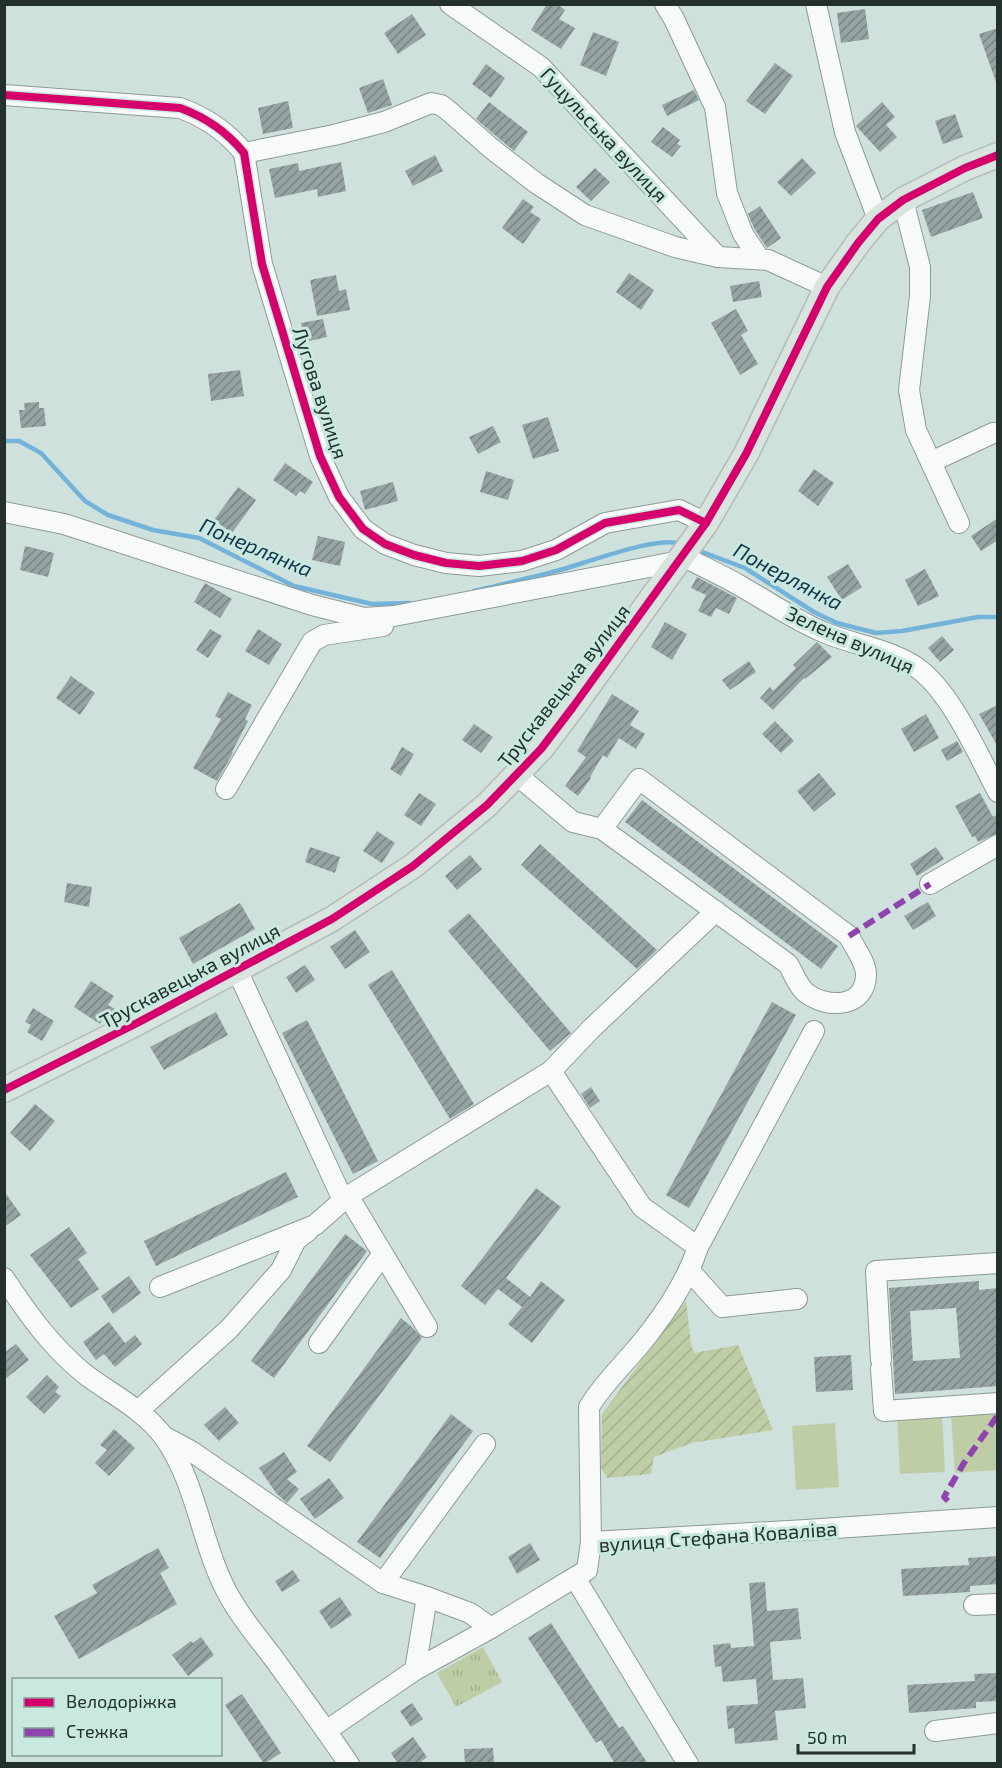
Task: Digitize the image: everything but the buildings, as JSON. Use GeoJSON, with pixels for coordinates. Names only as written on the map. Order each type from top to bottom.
{"type":"FeatureCollection","features":[{"type":"Feature","properties":{"kind":"main road","name":"Трускавецька вулиця"},"geometry":{"type":"LineString","coordinates":[[4,1090],[48,1070],[332,919],[413,866],[465,824],[541,749],[690,546],[746,454],[827,287],[858,243],[878,219],[903,200],[965,168],[998,155]]}},
{"type":"Feature","properties":{"kind":"street","name":"Гуцульська вулиця"},"geometry":{"type":"LineString","coordinates":[[450,4],[541,67],[718,256]]}},
{"type":"Feature","properties":{"kind":"street"},"geometry":{"type":"LineString","coordinates":[[665,4],[715,107],[727,193],[743,234],[759,258]]}},
{"type":"Feature","properties":{"kind":"street"},"geometry":{"type":"LineString","coordinates":[[816,4],[845,132],[878,219]]}},
{"type":"Feature","properties":{"kind":"street"},"geometry":{"type":"LineString","coordinates":[[4,95],[180,108],[194,113],[224,132],[244,153],[334,135],[384,122],[431,103],[441,105],[536,183],[585,215],[675,247],[718,256],[768,260],[827,287]]}},
{"type":"Feature","properties":{"kind":"street","name":"Лугова вулиця"},"geometry":{"type":"LineString","coordinates":[[244,153],[262,264],[320,456],[339,497],[363,529],[385,544],[414,555],[446,564],[479,566],[522,561],[556,550],[605,523],[679,510],[690,546]]}},
{"type":"Feature","properties":{"kind":"street"},"geometry":{"type":"LineString","coordinates":[[903,200],[920,267],[920,296],[909,390],[916,430],[959,523]]}},
{"type":"Feature","properties":{"kind":"street"},"geometry":{"type":"LineString","coordinates":[[931,462],[993,433],[998,433]]}},
{"type":"Feature","properties":{"kind":"street"},"geometry":{"type":"LineString","coordinates":[[4,513],[64,524],[312,605],[364,618],[394,616],[690,546]]}},
{"type":"Feature","properties":{"kind":"street","name":"Зелена вулиця"},"geometry":{"type":"LineString","coordinates":[[690,546],[741,586],[794,618],[824,633],[901,659],[919,669],[937,686],[954,711],[998,792]]}},
{"type":"Feature","properties":{"kind":"street"},"geometry":{"type":"LineString","coordinates":[[226,789],[317,637],[383,626],[394,616]]}},
{"type":"Feature","properties":{"kind":"street"},"geometry":{"type":"LineString","coordinates":[[517,775],[573,822],[602,829],[788,964],[805,992],[828,1003],[838,1005],[855,998],[862,989],[866,974],[865,967],[849,936],[639,779],[602,829]]}},
{"type":"Feature","properties":{"kind":"street"},"geometry":{"type":"LineString","coordinates":[[930,884],[998,845]]}},
{"type":"Feature","properties":{"kind":"street"},"geometry":{"type":"LineString","coordinates":[[138,1411],[229,1329],[281,1270],[296,1240],[345,1198],[551,1071],[592,1028],[716,911]]}},
{"type":"Feature","properties":{"kind":"street"},"geometry":{"type":"LineString","coordinates":[[237,970],[345,1198],[427,1327]]}},
{"type":"Feature","properties":{"kind":"street"},"geometry":{"type":"LineString","coordinates":[[591,1542],[589,1407],[598,1392],[650,1332],[690,1271],[698,1247],[814,1031]]}},
{"type":"Feature","properties":{"kind":"street"},"geometry":{"type":"LineString","coordinates":[[551,1071],[642,1207],[698,1247]]}},
{"type":"Feature","properties":{"kind":"street"},"geometry":{"type":"LineString","coordinates":[[160,1287],[315,1225]]}},
{"type":"Feature","properties":{"kind":"street"},"geometry":{"type":"LineString","coordinates":[[320,1343],[382,1256]]}},
{"type":"Feature","properties":{"kind":"street"},"geometry":{"type":"LineString","coordinates":[[998,1263],[876,1271],[884,1411],[998,1403]]}},
{"type":"Feature","properties":{"kind":"street"},"geometry":{"type":"LineString","coordinates":[[690,1271],[722,1307],[796,1299]]}},
{"type":"Feature","properties":{"kind":"street"},"geometry":{"type":"LineString","coordinates":[[4,1278],[32,1320],[60,1352],[86,1375],[138,1411],[163,1436],[175,1455],[188,1484],[216,1569],[232,1601],[349,1764]]}},
{"type":"Feature","properties":{"kind":"street"},"geometry":{"type":"LineString","coordinates":[[163,1436],[191,1450],[383,1583],[470,1613],[491,1628]]}},
{"type":"Feature","properties":{"kind":"street"},"geometry":{"type":"LineString","coordinates":[[383,1583],[485,1444]]}},
{"type":"Feature","properties":{"kind":"street","name":"вулиця Стефана Коваліва"},"geometry":{"type":"LineString","coordinates":[[326,1731],[415,1670],[491,1628],[587,1570],[591,1542],[998,1517]]}},
{"type":"Feature","properties":{"kind":"street"},"geometry":{"type":"LineString","coordinates":[[575,1578],[688,1764]]}},
{"type":"Feature","properties":{"kind":"street"},"geometry":{"type":"LineString","coordinates":[[415,1670],[427,1597]]}},
{"type":"Feature","properties":{"kind":"street"},"geometry":{"type":"LineString","coordinates":[[974,1605],[998,1604]]}},
{"type":"Feature","properties":{"kind":"street"},"geometry":{"type":"LineString","coordinates":[[935,1731],[998,1723]]}},
{"type":"Feature","properties":{"kind":"green space"},"geometry":{"type":"Polygon","coordinates":[[[686,1300],[694,1353],[738,1345],[773,1430],[692,1443],[654,1457],[651,1474],[607,1478],[601,1468],[602,1414],[686,1300]]]}},
{"type":"Feature","properties":{"kind":"green space"},"geometry":{"type":"Polygon","coordinates":[[[997,1412],[997,1470],[955,1473],[951,1415],[997,1412]]]}},
{"type":"Feature","properties":{"kind":"green space"},"geometry":{"type":"Polygon","coordinates":[[[942,1414],[945,1472],[900,1474],[897,1416],[942,1414]]]}},
{"type":"Feature","properties":{"kind":"green space"},"geometry":{"type":"Polygon","coordinates":[[[835,1423],[839,1487],[796,1490],[792,1426],[835,1423]]]}},
{"type":"Feature","properties":{"kind":"green space"},"geometry":{"type":"Polygon","coordinates":[[[483,1647],[502,1682],[456,1707],[437,1673],[483,1647]]]}},
{"type":"Feature","properties":{"kind":"waterway","name":"Понерлянка"},"geometry":{"type":"LineString","coordinates":[[4,441],[19,441],[41,453],[85,501],[108,515],[153,530],[199,538],[294,586],[372,604],[410,603]]}},
{"type":"Feature","properties":{"kind":"waterway","name":"Понерлянка"},"geometry":{"type":"LineString","coordinates":[[474,591],[560,570],[639,546],[670,542],[681,544]]}},
{"type":"Feature","properties":{"kind":"waterway","name":"Понерлянка"},"geometry":{"type":"LineString","coordinates":[[697,550],[745,568],[814,612],[837,623],[876,633],[902,631],[978,617],[998,617]]}},
{"type":"Feature","properties":{"kind":"marked path"},"geometry":{"type":"LineString","coordinates":[[849,936],[930,884]]}},
{"type":"Feature","properties":{"kind":"marked path"},"geometry":{"type":"LineString","coordinates":[[948,1501],[944,1497],[964,1463],[998,1415]]}},
{"type":"Feature","properties":{"kind":"cycle path"},"geometry":{"type":"LineString","coordinates":[[4,95],[180,108],[215,126],[244,153],[262,264],[320,456],[339,497],[363,529],[385,544],[414,555],[446,563],[479,566],[522,561],[556,550],[605,523],[679,510],[706,523]]}},
{"type":"Feature","properties":{"kind":"cycle path"},"geometry":{"type":"LineString","coordinates":[[4,1090],[139,1022],[332,919],[413,866],[487,805],[541,749],[706,523],[746,454],[827,287],[858,243],[878,219],[903,200],[965,168],[998,155]]}}]}
